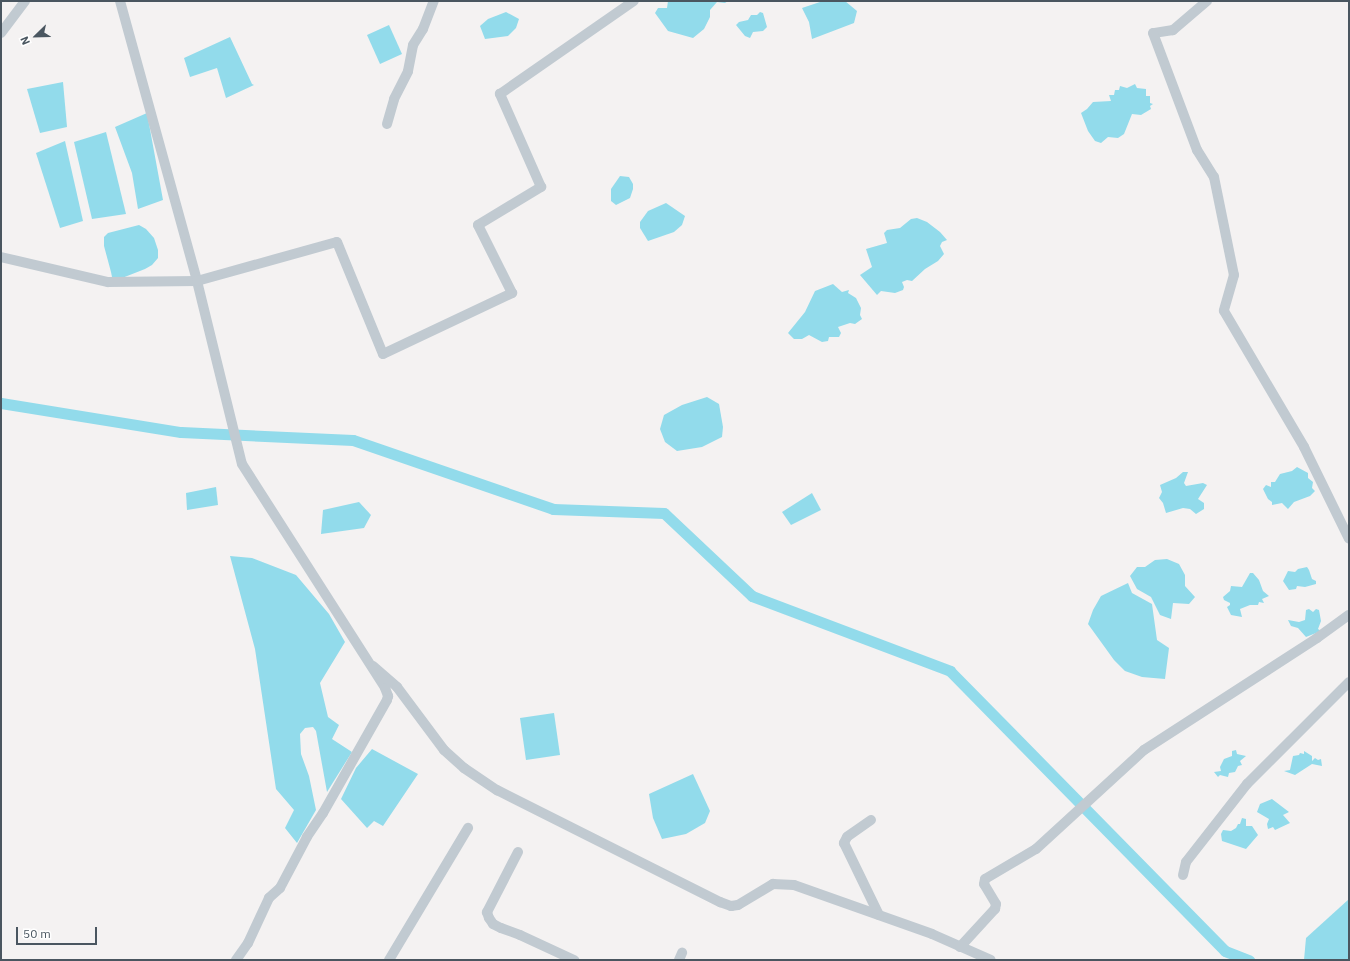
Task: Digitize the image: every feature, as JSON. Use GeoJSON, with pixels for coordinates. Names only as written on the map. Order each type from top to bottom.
{"type":"FeatureCollection","features":[{"type":"Feature","properties":{"kind":"street"},"geometry":{"type":"LineString","coordinates":[[1,33],[4,23],[24,1]]}},
{"type":"Feature","properties":{"kind":"street"},"geometry":{"type":"LineString","coordinates":[[120,1],[198,281],[242,464],[384,688],[388,700],[319,820],[307,837],[280,888],[269,898],[248,943],[236,960]]}},
{"type":"Feature","properties":{"kind":"street"},"geometry":{"type":"LineString","coordinates":[[387,124],[394,99],[408,71],[413,45],[423,29],[434,1]]}},
{"type":"Feature","properties":{"kind":"street"},"geometry":{"type":"LineString","coordinates":[[1,257],[108,282],[198,281],[337,242],[383,354],[512,293],[478,225],[541,187],[500,94],[634,1]]}},
{"type":"Feature","properties":{"kind":"street"},"geometry":{"type":"LineString","coordinates":[[1207,1],[1173,30],[1153,33],[1197,150],[1214,177],[1234,275],[1224,311],[1304,447],[1349,539]]}},
{"type":"Feature","properties":{"kind":"street"},"geometry":{"type":"LineString","coordinates":[[960,947],[995,909],[996,904],[984,884],[985,879],[1036,850],[1144,750],[1317,638],[1349,615]]}},
{"type":"Feature","properties":{"kind":"street"},"geometry":{"type":"LineString","coordinates":[[366,661],[397,687],[444,750],[464,768],[497,790],[731,906],[738,905],[773,884],[794,885],[879,915],[991,960]]}},
{"type":"Feature","properties":{"kind":"street"},"geometry":{"type":"LineString","coordinates":[[1183,875],[1186,862],[1247,784],[1349,682]]}},
{"type":"Feature","properties":{"kind":"street"},"geometry":{"type":"LineString","coordinates":[[871,820],[847,837],[844,843],[879,915]]}},
{"type":"Feature","properties":{"kind":"street"},"geometry":{"type":"LineString","coordinates":[[389,960],[468,828]]}},
{"type":"Feature","properties":{"kind":"street"},"geometry":{"type":"LineString","coordinates":[[518,852],[487,912],[489,918],[493,924],[500,928],[520,934],[574,960]]}},
{"type":"Feature","properties":{"kind":"water"},"geometry":{"type":"Polygon","coordinates":[[[668,1],[728,1],[725,3],[717,2],[710,10],[710,17],[704,29],[693,38],[668,31],[655,13],[658,8],[667,8],[668,1]]]}},
{"type":"Feature","properties":{"kind":"water"},"geometry":{"type":"Polygon","coordinates":[[[823,1],[845,1],[857,11],[854,23],[812,39],[809,22],[802,8],[823,1]]]}},
{"type":"Feature","properties":{"kind":"water"},"geometry":{"type":"Polygon","coordinates":[[[506,12],[519,19],[516,28],[508,36],[485,39],[480,26],[488,19],[506,12]]]}},
{"type":"Feature","properties":{"kind":"water"},"geometry":{"type":"Polygon","coordinates":[[[760,12],[763,13],[767,27],[763,31],[753,32],[750,38],[745,36],[736,25],[739,22],[748,20],[751,15],[757,15],[760,12]]]}},
{"type":"Feature","properties":{"kind":"water"},"geometry":{"type":"Polygon","coordinates":[[[389,25],[402,54],[380,64],[367,35],[389,25]]]}},
{"type":"Feature","properties":{"kind":"water"},"geometry":{"type":"Polygon","coordinates":[[[230,37],[252,84],[254,85],[226,98],[217,68],[190,77],[184,58],[230,37]]]}},
{"type":"Feature","properties":{"kind":"water"},"geometry":{"type":"Polygon","coordinates":[[[63,82],[67,127],[40,133],[27,89],[63,82]]]}},
{"type":"Feature","properties":{"kind":"water"},"geometry":{"type":"Polygon","coordinates":[[[1135,84],[1137,88],[1146,89],[1146,96],[1150,96],[1150,103],[1153,104],[1150,106],[1151,109],[1141,115],[1132,114],[1124,134],[1118,138],[1108,137],[1101,143],[1095,141],[1088,131],[1081,113],[1093,102],[1111,101],[1109,95],[1114,95],[1115,90],[1119,90],[1120,86],[1127,88],[1135,84]]]}},
{"type":"Feature","properties":{"kind":"water"},"geometry":{"type":"Polygon","coordinates":[[[147,113],[163,200],[138,209],[132,173],[115,127],[147,113]]]}},
{"type":"Feature","properties":{"kind":"water"},"geometry":{"type":"Polygon","coordinates":[[[106,132],[126,214],[92,219],[74,142],[106,132]]]}},
{"type":"Feature","properties":{"kind":"water"},"geometry":{"type":"Polygon","coordinates":[[[65,141],[83,221],[60,228],[36,153],[65,141]]]}},
{"type":"Feature","properties":{"kind":"water"},"geometry":{"type":"Polygon","coordinates":[[[620,176],[629,177],[633,184],[633,189],[630,198],[616,205],[611,201],[611,189],[620,176]]]}},
{"type":"Feature","properties":{"kind":"water"},"geometry":{"type":"Polygon","coordinates":[[[666,203],[685,216],[682,225],[674,232],[648,241],[640,228],[640,222],[648,211],[666,203]]]}},
{"type":"Feature","properties":{"kind":"water"},"geometry":{"type":"Polygon","coordinates":[[[917,218],[927,222],[940,232],[947,240],[942,242],[940,246],[944,254],[938,261],[925,269],[912,281],[907,280],[902,282],[904,287],[903,290],[895,293],[881,291],[877,295],[860,275],[872,267],[866,249],[887,243],[884,233],[887,230],[900,228],[911,219],[917,218]]]}},
{"type":"Feature","properties":{"kind":"water"},"geometry":{"type":"Polygon","coordinates":[[[139,225],[146,229],[154,238],[158,250],[158,258],[152,265],[145,269],[117,280],[112,277],[104,246],[104,237],[108,233],[139,225]]]}},
{"type":"Feature","properties":{"kind":"water"},"geometry":{"type":"Polygon","coordinates":[[[833,284],[842,292],[849,290],[848,293],[856,298],[861,308],[860,315],[862,319],[855,324],[850,323],[838,327],[841,333],[839,337],[829,337],[828,341],[822,342],[809,335],[802,339],[794,339],[788,333],[805,312],[815,291],[833,284]]]}},
{"type":"Feature","properties":{"kind":"water"},"geometry":{"type":"Polygon","coordinates":[[[707,397],[719,404],[723,427],[722,437],[702,447],[677,451],[665,442],[660,429],[664,415],[682,405],[707,397]]]}},
{"type":"Feature","properties":{"kind":"water"},"geometry":{"type":"Polygon","coordinates":[[[1297,467],[1308,473],[1308,478],[1313,482],[1312,488],[1315,491],[1310,496],[1294,502],[1288,509],[1282,503],[1272,505],[1272,502],[1268,499],[1263,489],[1266,485],[1271,487],[1271,482],[1275,482],[1280,474],[1292,471],[1297,467]]]}},
{"type":"Feature","properties":{"kind":"water"},"geometry":{"type":"Polygon","coordinates":[[[1183,472],[1188,472],[1184,483],[1186,486],[1203,483],[1207,485],[1198,499],[1204,503],[1204,509],[1196,514],[1190,509],[1183,508],[1166,513],[1163,503],[1159,498],[1162,492],[1160,485],[1176,478],[1183,472]]]}},
{"type":"Feature","properties":{"kind":"water"},"geometry":{"type":"Polygon","coordinates":[[[216,487],[218,505],[187,510],[186,493],[216,487]]]}},
{"type":"Feature","properties":{"kind":"water"},"geometry":{"type":"Polygon","coordinates":[[[812,493],[821,510],[791,525],[782,512],[812,493]]]}},
{"type":"Feature","properties":{"kind":"water"},"geometry":{"type":"Polygon","coordinates":[[[359,502],[371,515],[364,528],[321,534],[323,510],[359,502]]]}},
{"type":"Feature","properties":{"kind":"water"},"geometry":{"type":"Polygon","coordinates":[[[230,556],[252,558],[296,575],[329,614],[345,642],[320,683],[328,717],[339,725],[332,739],[352,752],[327,792],[316,731],[313,727],[305,728],[300,734],[301,754],[309,776],[316,810],[297,843],[285,828],[294,810],[276,789],[255,649],[230,556]]]}},
{"type":"Feature","properties":{"kind":"water"},"geometry":{"type":"Polygon","coordinates":[[[1167,559],[1179,564],[1185,575],[1185,586],[1195,597],[1189,604],[1173,603],[1171,619],[1160,615],[1151,597],[1137,589],[1130,576],[1137,567],[1145,567],[1155,560],[1167,559]]]}},
{"type":"Feature","properties":{"kind":"water"},"geometry":{"type":"Polygon","coordinates":[[[1307,567],[1312,579],[1316,581],[1316,584],[1305,587],[1297,586],[1296,589],[1289,590],[1283,581],[1288,571],[1295,572],[1298,569],[1307,567]]]}},
{"type":"Feature","properties":{"kind":"water"},"geometry":{"type":"Polygon","coordinates":[[[1250,573],[1253,573],[1259,580],[1263,591],[1269,596],[1262,599],[1264,603],[1259,602],[1258,605],[1250,605],[1240,609],[1242,617],[1231,615],[1227,607],[1230,603],[1224,600],[1223,597],[1230,591],[1231,586],[1242,587],[1250,573]]]}},
{"type":"Feature","properties":{"kind":"water"},"geometry":{"type":"Polygon","coordinates":[[[1128,583],[1132,593],[1152,604],[1157,640],[1169,648],[1165,679],[1142,677],[1125,671],[1114,660],[1088,624],[1093,610],[1101,596],[1128,583]]]}},
{"type":"Feature","properties":{"kind":"water"},"geometry":{"type":"Polygon","coordinates":[[[1309,609],[1313,612],[1316,609],[1319,610],[1321,621],[1318,629],[1321,631],[1306,637],[1298,628],[1291,626],[1288,620],[1299,622],[1305,620],[1306,610],[1309,609]]]}},
{"type":"Feature","properties":{"kind":"water"},"geometry":{"type":"Polygon","coordinates":[[[554,713],[560,755],[526,760],[520,718],[554,713]]]}},
{"type":"Feature","properties":{"kind":"water"},"geometry":{"type":"Polygon","coordinates":[[[372,749],[418,774],[383,826],[374,821],[367,828],[341,799],[356,768],[372,749]]]}},
{"type":"Feature","properties":{"kind":"water"},"geometry":{"type":"Polygon","coordinates":[[[1236,750],[1237,754],[1246,756],[1240,761],[1242,765],[1238,766],[1235,772],[1229,773],[1228,777],[1220,775],[1218,777],[1214,772],[1221,771],[1220,767],[1224,759],[1232,756],[1232,751],[1236,750]]]}},
{"type":"Feature","properties":{"kind":"water"},"geometry":{"type":"Polygon","coordinates":[[[1304,751],[1312,756],[1312,761],[1315,758],[1318,760],[1321,759],[1322,766],[1312,764],[1295,775],[1284,771],[1290,770],[1293,756],[1299,755],[1300,753],[1304,754],[1304,751]]]}},
{"type":"Feature","properties":{"kind":"water"},"geometry":{"type":"Polygon","coordinates":[[[693,774],[710,811],[705,823],[686,834],[662,839],[653,818],[649,794],[693,774]]]}},
{"type":"Feature","properties":{"kind":"water"},"geometry":{"type":"Polygon","coordinates":[[[1272,799],[1289,812],[1283,815],[1290,823],[1275,830],[1273,827],[1268,829],[1267,824],[1269,819],[1257,812],[1260,804],[1272,799]]]}},
{"type":"Feature","properties":{"kind":"water"},"geometry":{"type":"Polygon","coordinates":[[[1242,818],[1246,819],[1246,826],[1252,826],[1258,835],[1246,849],[1222,841],[1221,834],[1223,830],[1231,831],[1236,828],[1238,824],[1240,824],[1242,818]]]}},
{"type":"Feature","properties":{"kind":"water"},"geometry":{"type":"Polygon","coordinates":[[[1349,899],[1349,960],[1304,960],[1306,938],[1349,899]]]}},
{"type":"Feature","properties":{"kind":"waterway"},"geometry":{"type":"LineString","coordinates":[[1,403],[181,432],[353,440],[553,509],[664,513],[752,596],[950,671],[1225,951],[1249,960]]}}]}
